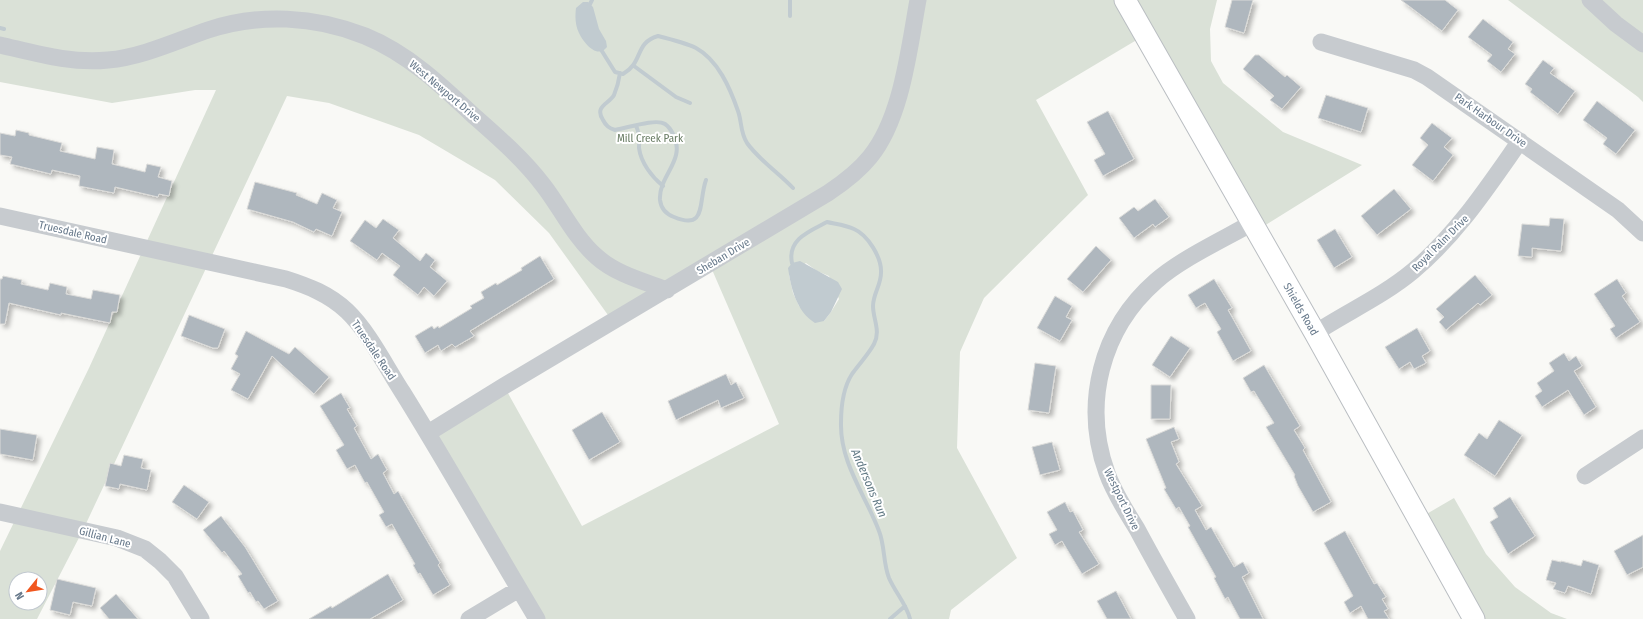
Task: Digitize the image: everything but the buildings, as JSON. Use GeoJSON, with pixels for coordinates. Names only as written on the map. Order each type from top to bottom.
{"type":"FeatureCollection","features":[{"type":"Feature","properties":{"kind":"main road","name":"Shields Road"},"geometry":{"type":"LineString","coordinates":[[1125,0],[1315,332],[1474,619]]}},
{"type":"Feature","properties":{"kind":"street","name":"Sheban Drive"},"geometry":{"type":"LineString","coordinates":[[428,433],[504,386],[828,193],[856,172],[870,157],[886,131],[900,92],[918,0]]}},
{"type":"Feature","properties":{"kind":"street"},"geometry":{"type":"LineString","coordinates":[[1590,0],[1616,24],[1643,44]]}},
{"type":"Feature","properties":{"kind":"street","name":"West Newport Drive"},"geometry":{"type":"LineString","coordinates":[[0,45],[55,58],[85,62],[109,60],[140,54],[211,29],[242,21],[272,18],[300,20],[329,24],[348,29],[367,37],[412,62],[489,129],[532,170],[571,225],[596,256],[610,266],[631,277],[667,290]]}},
{"type":"Feature","properties":{"kind":"street","name":"Park Harbour Drive"},"geometry":{"type":"LineString","coordinates":[[1321,42],[1414,70],[1427,76],[1618,210],[1643,233]]}},
{"type":"Feature","properties":{"kind":"street","name":"Royal Palm Drive"},"geometry":{"type":"LineString","coordinates":[[1315,332],[1388,289],[1412,272],[1432,254],[1453,233],[1472,210],[1520,141]]}},
{"type":"Feature","properties":{"kind":"street","name":"Truesdale Road"},"geometry":{"type":"LineString","coordinates":[[0,216],[279,278],[306,286],[332,299],[357,322],[428,433],[537,619]]}},
{"type":"Feature","properties":{"kind":"street","name":"Westport Drive"},"geometry":{"type":"LineString","coordinates":[[1187,619],[1118,496],[1108,474],[1101,454],[1097,434],[1096,408],[1098,386],[1102,363],[1112,338],[1125,316],[1143,293],[1157,280],[1175,267],[1252,223]]}},
{"type":"Feature","properties":{"kind":"street"},"geometry":{"type":"LineString","coordinates":[[1585,476],[1643,438]]}},
{"type":"Feature","properties":{"kind":"street","name":"Gillian Lane"},"geometry":{"type":"LineString","coordinates":[[0,512],[117,538],[145,549],[175,576],[201,619]]}},
{"type":"Feature","properties":{"kind":"street"},"geometry":{"type":"LineString","coordinates":[[469,619],[519,589]]}},
{"type":"Feature","properties":{"kind":"green space","name":"Mill Creek Park"},"geometry":{"type":"Polygon","coordinates":[[[0,0],[1217,0],[1210,29],[1211,61],[1223,83],[1283,132],[1362,165],[1256,231],[1145,35],[1036,100],[1088,195],[984,298],[960,352],[957,448],[1017,558],[951,610],[949,619],[537,619],[428,433],[504,386],[582,526],[779,424],[710,265],[613,322],[549,233],[495,180],[419,135],[329,103],[287,96],[83,530],[48,598],[48,571],[8,571],[8,611],[41,611],[37,619],[0,619],[0,551],[89,368],[216,90],[195,90],[112,103],[0,82],[0,0]],[[806,263],[789,275],[793,293],[799,306],[824,321],[839,299],[829,276],[817,271],[806,263]]]}},
{"type":"Feature","properties":{"kind":"green space"},"geometry":{"type":"Polygon","coordinates":[[[1508,0],[1643,0],[1643,102],[1638,97],[1508,0]]]}},
{"type":"Feature","properties":{"kind":"green space"},"geometry":{"type":"Polygon","coordinates":[[[1454,498],[1486,554],[1515,587],[1551,613],[1567,619],[1474,619],[1418,519],[1454,498]]]}},
{"type":"Feature","properties":{"kind":"shaded area"},"geometry":{"type":"Polygon","coordinates":[[[583,2],[588,2],[593,7],[599,29],[606,41],[607,47],[599,52],[587,45],[578,30],[575,14],[576,8],[583,2]]]}},
{"type":"Feature","properties":{"kind":"shaded area"},"geometry":{"type":"Polygon","coordinates":[[[800,261],[838,282],[842,289],[831,312],[824,321],[815,323],[809,318],[799,306],[793,291],[788,268],[792,263],[800,261]]]}},
{"type":"Feature","properties":{"kind":"waterway","name":"Andersons Run"},"geometry":{"type":"LineString","coordinates":[[588,8],[592,0]]}},
{"type":"Feature","properties":{"kind":"waterway"},"geometry":{"type":"LineString","coordinates":[[790,0],[790,16]]}},
{"type":"Feature","properties":{"kind":"waterway"},"geometry":{"type":"LineString","coordinates":[[0,28],[4,29]]}},
{"type":"Feature","properties":{"kind":"waterway","name":"Andersons Run"},"geometry":{"type":"LineString","coordinates":[[600,48],[615,72],[623,74],[634,64],[645,43],[658,36],[688,44],[704,53],[717,67],[727,84],[738,111],[743,135],[747,143],[757,155],[793,188]]}},
{"type":"Feature","properties":{"kind":"waterway"},"geometry":{"type":"LineString","coordinates":[[634,66],[676,97],[690,103]]}},
{"type":"Feature","properties":{"kind":"waterway"},"geometry":{"type":"LineString","coordinates":[[620,73],[614,95],[601,108],[600,111],[605,124],[609,128],[615,130],[641,124],[661,122],[669,128],[676,143],[677,152],[675,160],[663,183],[661,191],[660,200],[664,211],[671,216],[685,220],[692,220],[697,217],[706,180]]}},
{"type":"Feature","properties":{"kind":"waterway"},"geometry":{"type":"LineString","coordinates":[[636,126],[639,134],[639,148],[642,159],[651,174],[663,186]]}},
{"type":"Feature","properties":{"kind":"waterway","name":"Andersons Run"},"geometry":{"type":"LineString","coordinates":[[792,263],[791,255],[796,242],[807,233],[827,222],[848,226],[859,232],[869,242],[877,254],[881,267],[880,282],[874,297],[873,306],[877,334],[874,344],[852,374],[846,385],[841,410],[842,438],[849,466],[879,531],[889,578],[910,619]]}},
{"type":"Feature","properties":{"kind":"waterway"},"geometry":{"type":"LineString","coordinates":[[890,619],[905,606]]}}]}
